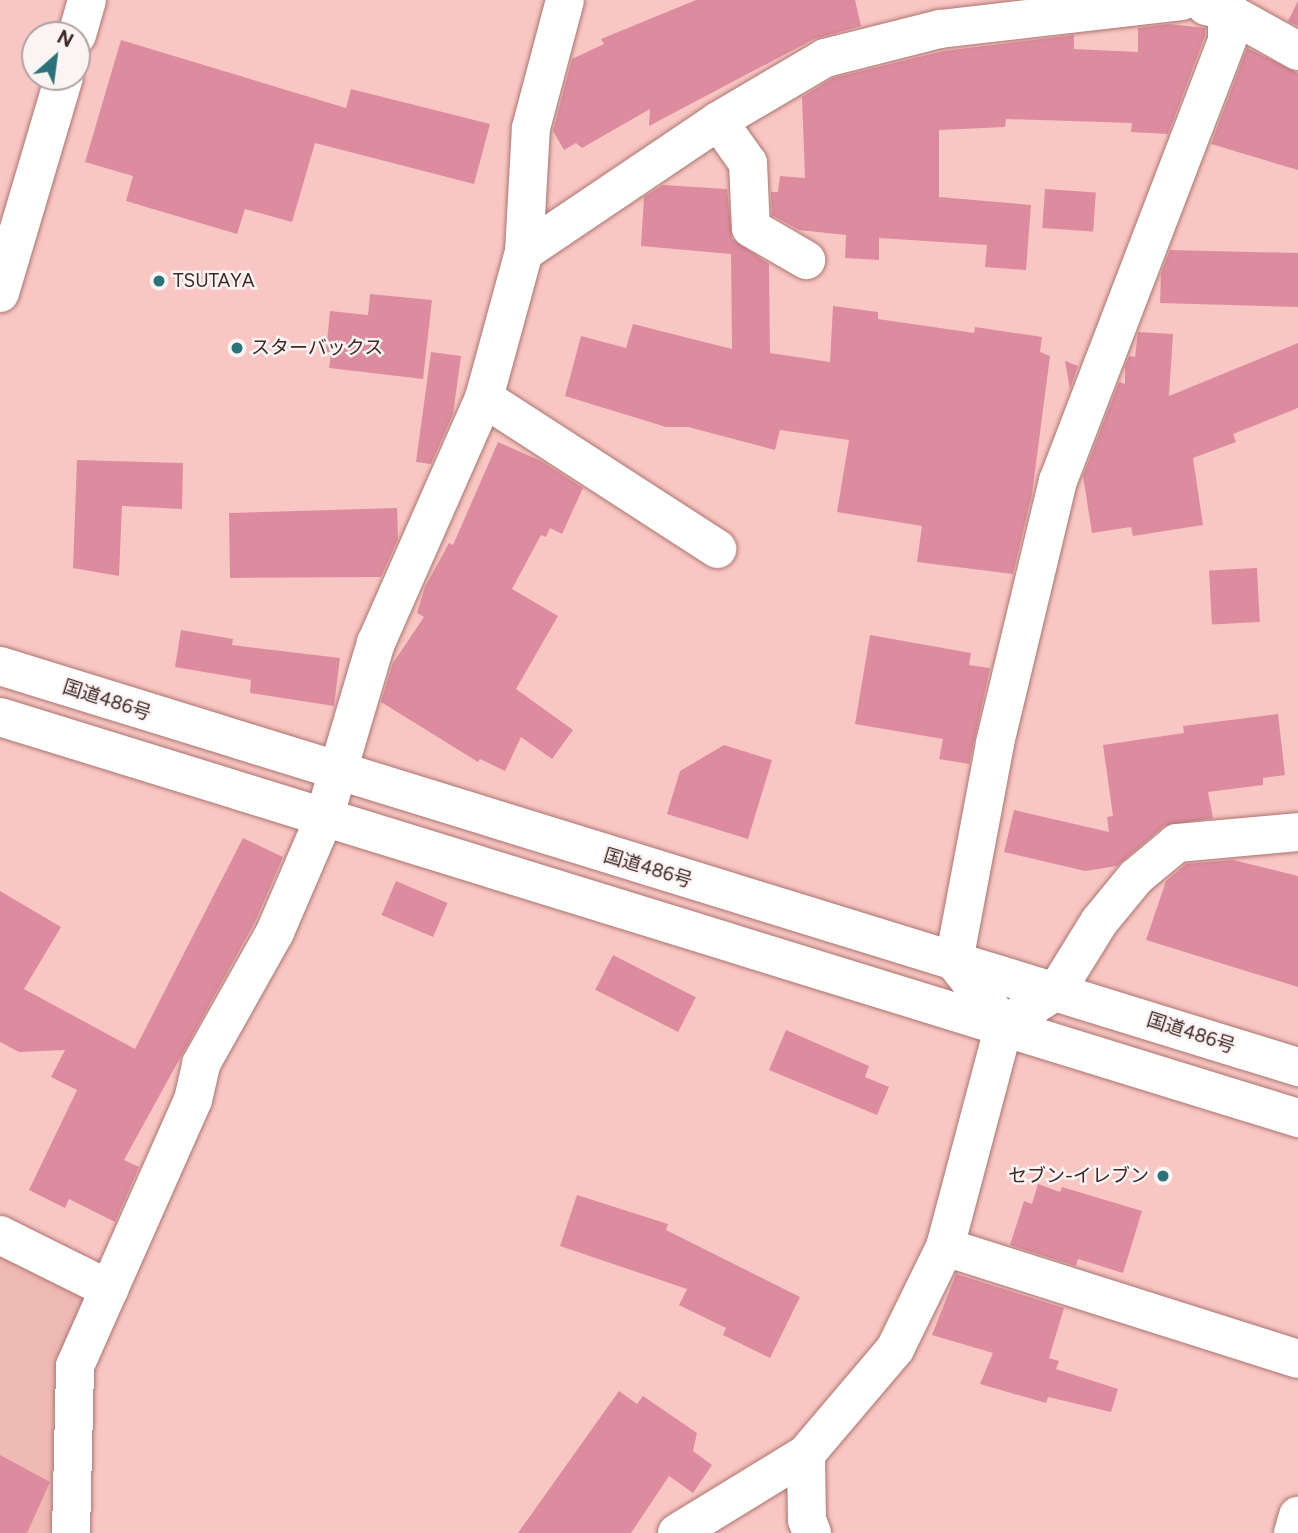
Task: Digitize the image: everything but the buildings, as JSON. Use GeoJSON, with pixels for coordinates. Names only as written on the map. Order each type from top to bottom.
{"type":"FeatureCollection","features":[{"type":"Feature","properties":{"kind":"main road"},"geometry":{"type":"LineString","coordinates":[[81,21],[87,0]]}},
{"type":"Feature","properties":{"kind":"main road"},"geometry":{"type":"LineString","coordinates":[[71,1533],[75,1366],[193,1100],[201,1064],[275,932],[324,818],[334,772],[376,643],[484,398],[524,252],[531,128],[565,0]]}},
{"type":"Feature","properties":{"kind":"main road"},"geometry":{"type":"LineString","coordinates":[[524,252],[718,121],[825,58],[940,29],[1181,0],[1230,4],[1298,51]]}},
{"type":"Feature","properties":{"kind":"main road"},"geometry":{"type":"LineString","coordinates":[[1004,1025],[954,961],[995,743],[1058,481],[1227,40],[1230,4]]}},
{"type":"Feature","properties":{"kind":"main road"},"geometry":{"type":"LineString","coordinates":[[0,293],[60,91]]}},
{"type":"Feature","properties":{"kind":"main road"},"geometry":{"type":"LineString","coordinates":[[718,121],[748,163],[751,229],[806,260]]}},
{"type":"Feature","properties":{"kind":"main road"},"geometry":{"type":"LineString","coordinates":[[484,398],[717,549]]}},
{"type":"Feature","properties":{"kind":"main road","name":"国道486号"},"geometry":{"type":"LineString","coordinates":[[0,666],[334,772],[1057,990],[1298,1067]]}},
{"type":"Feature","properties":{"kind":"main road"},"geometry":{"type":"LineString","coordinates":[[0,717],[1298,1118]]}},
{"type":"Feature","properties":{"kind":"main road"},"geometry":{"type":"LineString","coordinates":[[677,1533],[806,1454],[895,1349],[945,1247],[1004,1025],[1057,990],[1099,922],[1136,877],[1177,843],[1298,832]]}},
{"type":"Feature","properties":{"kind":"main road"},"geometry":{"type":"LineString","coordinates":[[0,1235],[109,1289]]}},
{"type":"Feature","properties":{"kind":"main road"},"geometry":{"type":"LineString","coordinates":[[945,1247],[1298,1359]]}},
{"type":"Feature","properties":{"kind":"main road"},"geometry":{"type":"LineString","coordinates":[[806,1454],[807,1520],[812,1533]]}},
{"type":"Feature","properties":{"kind":"main road"},"geometry":{"type":"LineString","coordinates":[[1293,1533],[1298,1516]]}},
{"type":"Feature","properties":{"kind":"shaded area"},"geometry":{"type":"Polygon","coordinates":[[[0,1248],[76,1285],[83,1299],[55,1366],[50,1533],[0,1533],[0,1248]]]}},
{"type":"Feature","properties":{"kind":"place","name":"TSUTAYA"},"geometry":{"type":"Point","coordinates":[159,281]}},
{"type":"Feature","properties":{"kind":"place","name":"スターバックス"},"geometry":{"type":"Point","coordinates":[237,348]}},
{"type":"Feature","properties":{"kind":"place","name":"セブン-イレブン"},"geometry":{"type":"Point","coordinates":[1163,1176]}}]}
